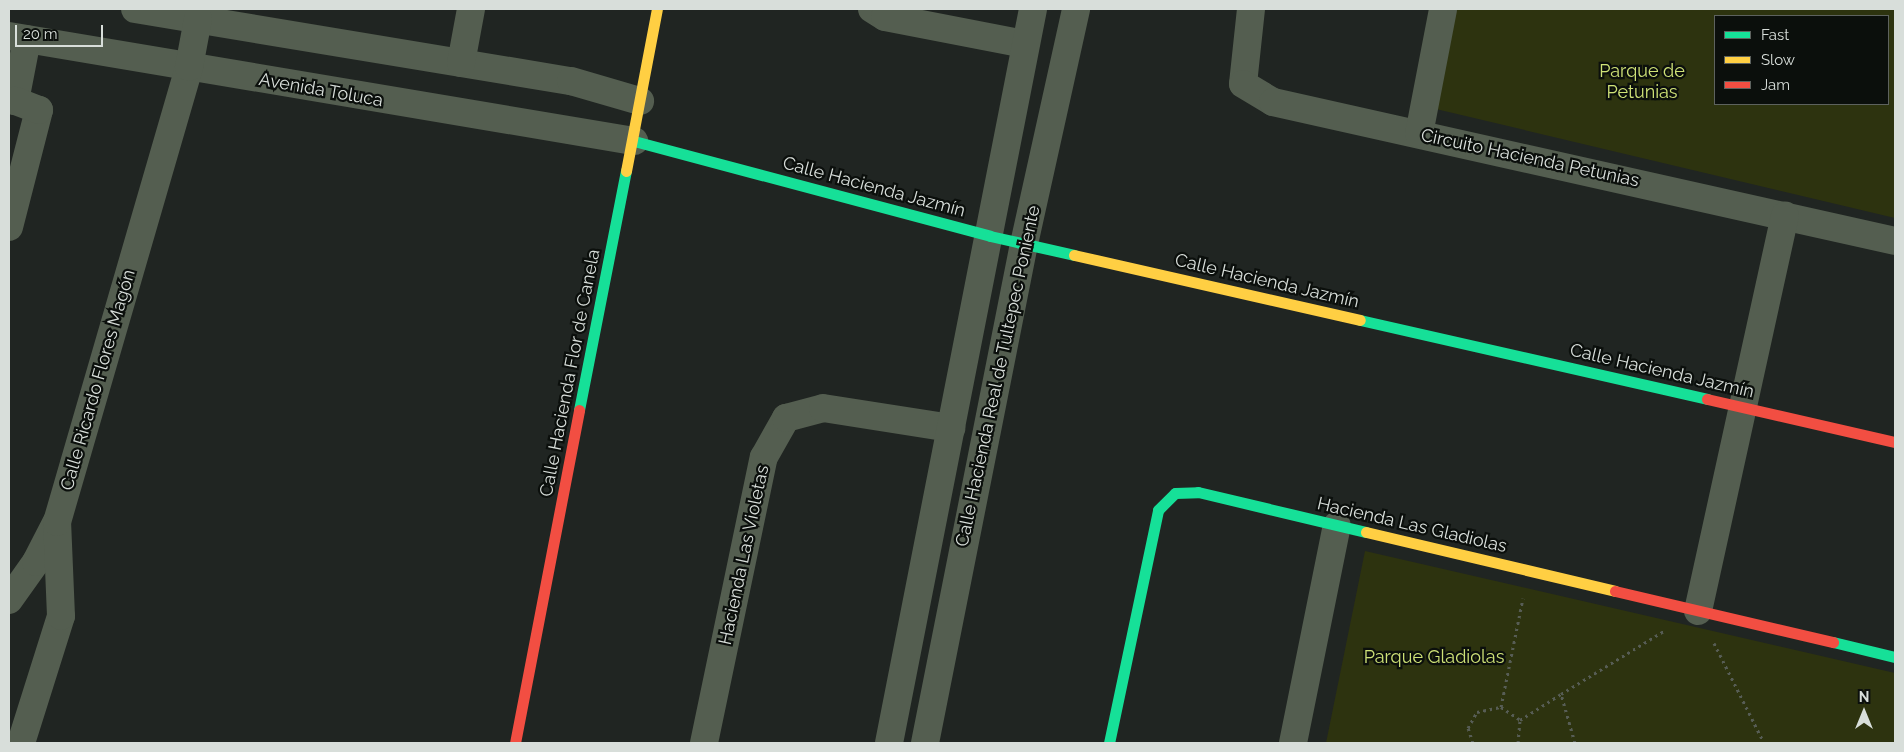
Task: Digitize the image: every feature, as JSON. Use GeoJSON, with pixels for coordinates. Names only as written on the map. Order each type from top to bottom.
{"type":"FeatureCollection","features":[{"type":"Feature","properties":{"kind":"street"},"geometry":{"type":"LineString","coordinates":[[135,9],[571,81],[640,101]]}},
{"type":"Feature","properties":{"kind":"street"},"geometry":{"type":"LineString","coordinates":[[461,62],[471,9]]}},
{"type":"Feature","properties":{"kind":"street","name":"Calle Hacienda Flor de Canela"},"geometry":{"type":"LineString","coordinates":[[515,743],[634,141],[657,9]]}},
{"type":"Feature","properties":{"kind":"street"},"geometry":{"type":"LineString","coordinates":[[872,9],[885,17],[1024,44]]}},
{"type":"Feature","properties":{"kind":"street","name":"Calle Hacienda Real de Tultepec Poniente"},"geometry":{"type":"LineString","coordinates":[[889,743],[990,236],[1024,44],[1033,9]]}},
{"type":"Feature","properties":{"kind":"street","name":"Calle Hacienda Real de Tultepec Poniente"},"geometry":{"type":"LineString","coordinates":[[925,743],[1024,244],[1076,9]]}},
{"type":"Feature","properties":{"kind":"street","name":"Circuito Hacienda Petunias"},"geometry":{"type":"LineString","coordinates":[[1251,9],[1242,84],[1273,102],[1895,241]]}},
{"type":"Feature","properties":{"kind":"street"},"geometry":{"type":"LineString","coordinates":[[1419,134],[1443,9]]}},
{"type":"Feature","properties":{"kind":"street","name":"Calle Ricardo Flores Magón"},"geometry":{"type":"LineString","coordinates":[[21,743],[61,616],[56,522],[189,67],[198,19]]}},
{"type":"Feature","properties":{"kind":"street"},"geometry":{"type":"LineString","coordinates":[[9,227],[39,110],[12,100],[18,37]]}},
{"type":"Feature","properties":{"kind":"street","name":"Avenida Toluca"},"geometry":{"type":"LineString","coordinates":[[18,37],[634,141]]}},
{"type":"Feature","properties":{"kind":"street","name":"Calle Hacienda Jazmín"},"geometry":{"type":"LineString","coordinates":[[634,141],[990,236],[1895,442]]}},
{"type":"Feature","properties":{"kind":"street"},"geometry":{"type":"LineString","coordinates":[[1698,611],[1785,215]]}},
{"type":"Feature","properties":{"kind":"street","name":"Hacienda Las Violetas"},"geometry":{"type":"LineString","coordinates":[[704,743],[764,457],[786,418],[823,408],[951,428]]}},
{"type":"Feature","properties":{"kind":"street","name":"Hacienda Las Gladiolas"},"geometry":{"type":"LineString","coordinates":[[1109,743],[1158,510],[1176,493],[1198,492],[1895,657]]}},
{"type":"Feature","properties":{"kind":"street"},"geometry":{"type":"LineString","coordinates":[[9,600],[36,562],[56,522]]}},
{"type":"Feature","properties":{"kind":"street"},"geometry":{"type":"LineString","coordinates":[[1294,743],[1336,525]]}},
{"type":"Feature","properties":{"kind":"path"},"geometry":{"type":"LineString","coordinates":[[1501,707],[1529,570]]}},
{"type":"Feature","properties":{"kind":"path"},"geometry":{"type":"LineString","coordinates":[[1520,720],[1698,611],[1764,743]]}},
{"type":"Feature","properties":{"kind":"path"},"geometry":{"type":"LineString","coordinates":[[1561,694],[1575,743]]}},
{"type":"Feature","properties":{"kind":"path"},"geometry":{"type":"LineString","coordinates":[[1473,743],[1468,728],[1477,712],[1501,707],[1520,720]]}},
{"type":"Feature","properties":{"kind":"path"},"geometry":{"type":"LineString","coordinates":[[1518,743],[1520,720]]}},
{"type":"Feature","properties":{"kind":"green space","name":"Parque de Petunias"},"geometry":{"type":"Polygon","coordinates":[[[1455,9],[1895,9],[1895,218],[1436,109],[1455,9]]]}},
{"type":"Feature","properties":{"kind":"green space","name":"Parque Gladiolas"},"geometry":{"type":"Polygon","coordinates":[[[1365,551],[1895,673],[1895,743],[1326,743],[1365,551]]]}},
{"type":"Feature","properties":{"kind":"traffic: fast"},"geometry":{"type":"LineString","coordinates":[[634,141],[990,236],[1074,255]]}},
{"type":"Feature","properties":{"kind":"traffic: fast"},"geometry":{"type":"LineString","coordinates":[[579,410],[626,171]]}},
{"type":"Feature","properties":{"kind":"traffic: fast"},"geometry":{"type":"LineString","coordinates":[[1360,320],[1707,399]]}},
{"type":"Feature","properties":{"kind":"traffic: fast"},"geometry":{"type":"LineString","coordinates":[[1109,743],[1158,510],[1175,493],[1198,492],[1366,532]]}},
{"type":"Feature","properties":{"kind":"traffic: fast"},"geometry":{"type":"LineString","coordinates":[[1833,642],[1895,657]]}},
{"type":"Feature","properties":{"kind":"traffic: slow"},"geometry":{"type":"LineString","coordinates":[[626,171],[657,9]]}},
{"type":"Feature","properties":{"kind":"traffic: slow"},"geometry":{"type":"LineString","coordinates":[[1074,255],[1360,320]]}},
{"type":"Feature","properties":{"kind":"traffic: slow"},"geometry":{"type":"LineString","coordinates":[[1366,532],[1615,591]]}},
{"type":"Feature","properties":{"kind":"traffic: jam"},"geometry":{"type":"LineString","coordinates":[[1707,399],[1895,442]]}},
{"type":"Feature","properties":{"kind":"traffic: jam"},"geometry":{"type":"LineString","coordinates":[[515,743],[579,410]]}},
{"type":"Feature","properties":{"kind":"traffic: jam"},"geometry":{"type":"LineString","coordinates":[[1615,591],[1833,642]]}}]}
